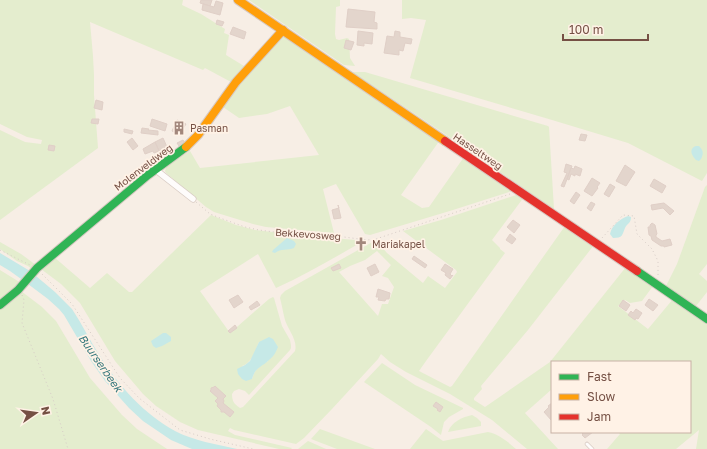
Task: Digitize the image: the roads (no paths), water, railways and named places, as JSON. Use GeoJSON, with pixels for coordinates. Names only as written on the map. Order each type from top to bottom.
{"type":"FeatureCollection","features":[{"type":"Feature","properties":{"kind":"street","name":"Hasseltweg"},"geometry":{"type":"LineString","coordinates":[[238,0],[596,244],[658,284],[707,319]]}},
{"type":"Feature","properties":{"kind":"street","name":"Molenveldweg"},"geometry":{"type":"LineString","coordinates":[[0,305],[21,287],[36,269],[121,197],[188,146],[198,135],[236,82],[283,30]]}},
{"type":"Feature","properties":{"kind":"street"},"geometry":{"type":"LineString","coordinates":[[156,170],[193,199]]}},
{"type":"Feature","properties":{"kind":"lane"},"geometry":{"type":"LineString","coordinates":[[587,444],[592,449]]}},
{"type":"Feature","properties":{"kind":"water"},"geometry":{"type":"Polygon","coordinates":[[[696,146],[699,146],[703,152],[703,155],[699,161],[692,155],[691,151],[696,146]]]}},
{"type":"Feature","properties":{"kind":"water"},"geometry":{"type":"Polygon","coordinates":[[[628,216],[631,217],[630,221],[622,236],[613,238],[610,234],[614,225],[628,216]]]}},
{"type":"Feature","properties":{"kind":"water"},"geometry":{"type":"Polygon","coordinates":[[[287,238],[294,241],[296,244],[294,248],[275,253],[272,252],[273,250],[287,238]]]}},
{"type":"Feature","properties":{"kind":"water","name":"Buurserbeek"},"geometry":{"type":"Polygon","coordinates":[[[0,253],[30,271],[55,292],[72,309],[96,350],[115,378],[153,417],[182,434],[205,442],[237,449],[192,449],[171,440],[143,421],[105,381],[59,309],[28,284],[0,265],[0,253]]]}},
{"type":"Feature","properties":{"kind":"water"},"geometry":{"type":"Polygon","coordinates":[[[163,333],[166,333],[171,337],[171,341],[156,348],[153,346],[151,341],[163,333]]]}},
{"type":"Feature","properties":{"kind":"water"},"geometry":{"type":"Polygon","coordinates":[[[269,337],[273,339],[278,347],[275,354],[257,369],[252,379],[246,381],[242,379],[238,374],[237,369],[250,361],[259,342],[269,337]]]}},
{"type":"Feature","properties":{"kind":"place","name":"Pasman"},"geometry":{"type":"Point","coordinates":[179,128]}},
{"type":"Feature","properties":{"kind":"place","name":"Mariakapel"},"geometry":{"type":"Point","coordinates":[361,244]}}]}
